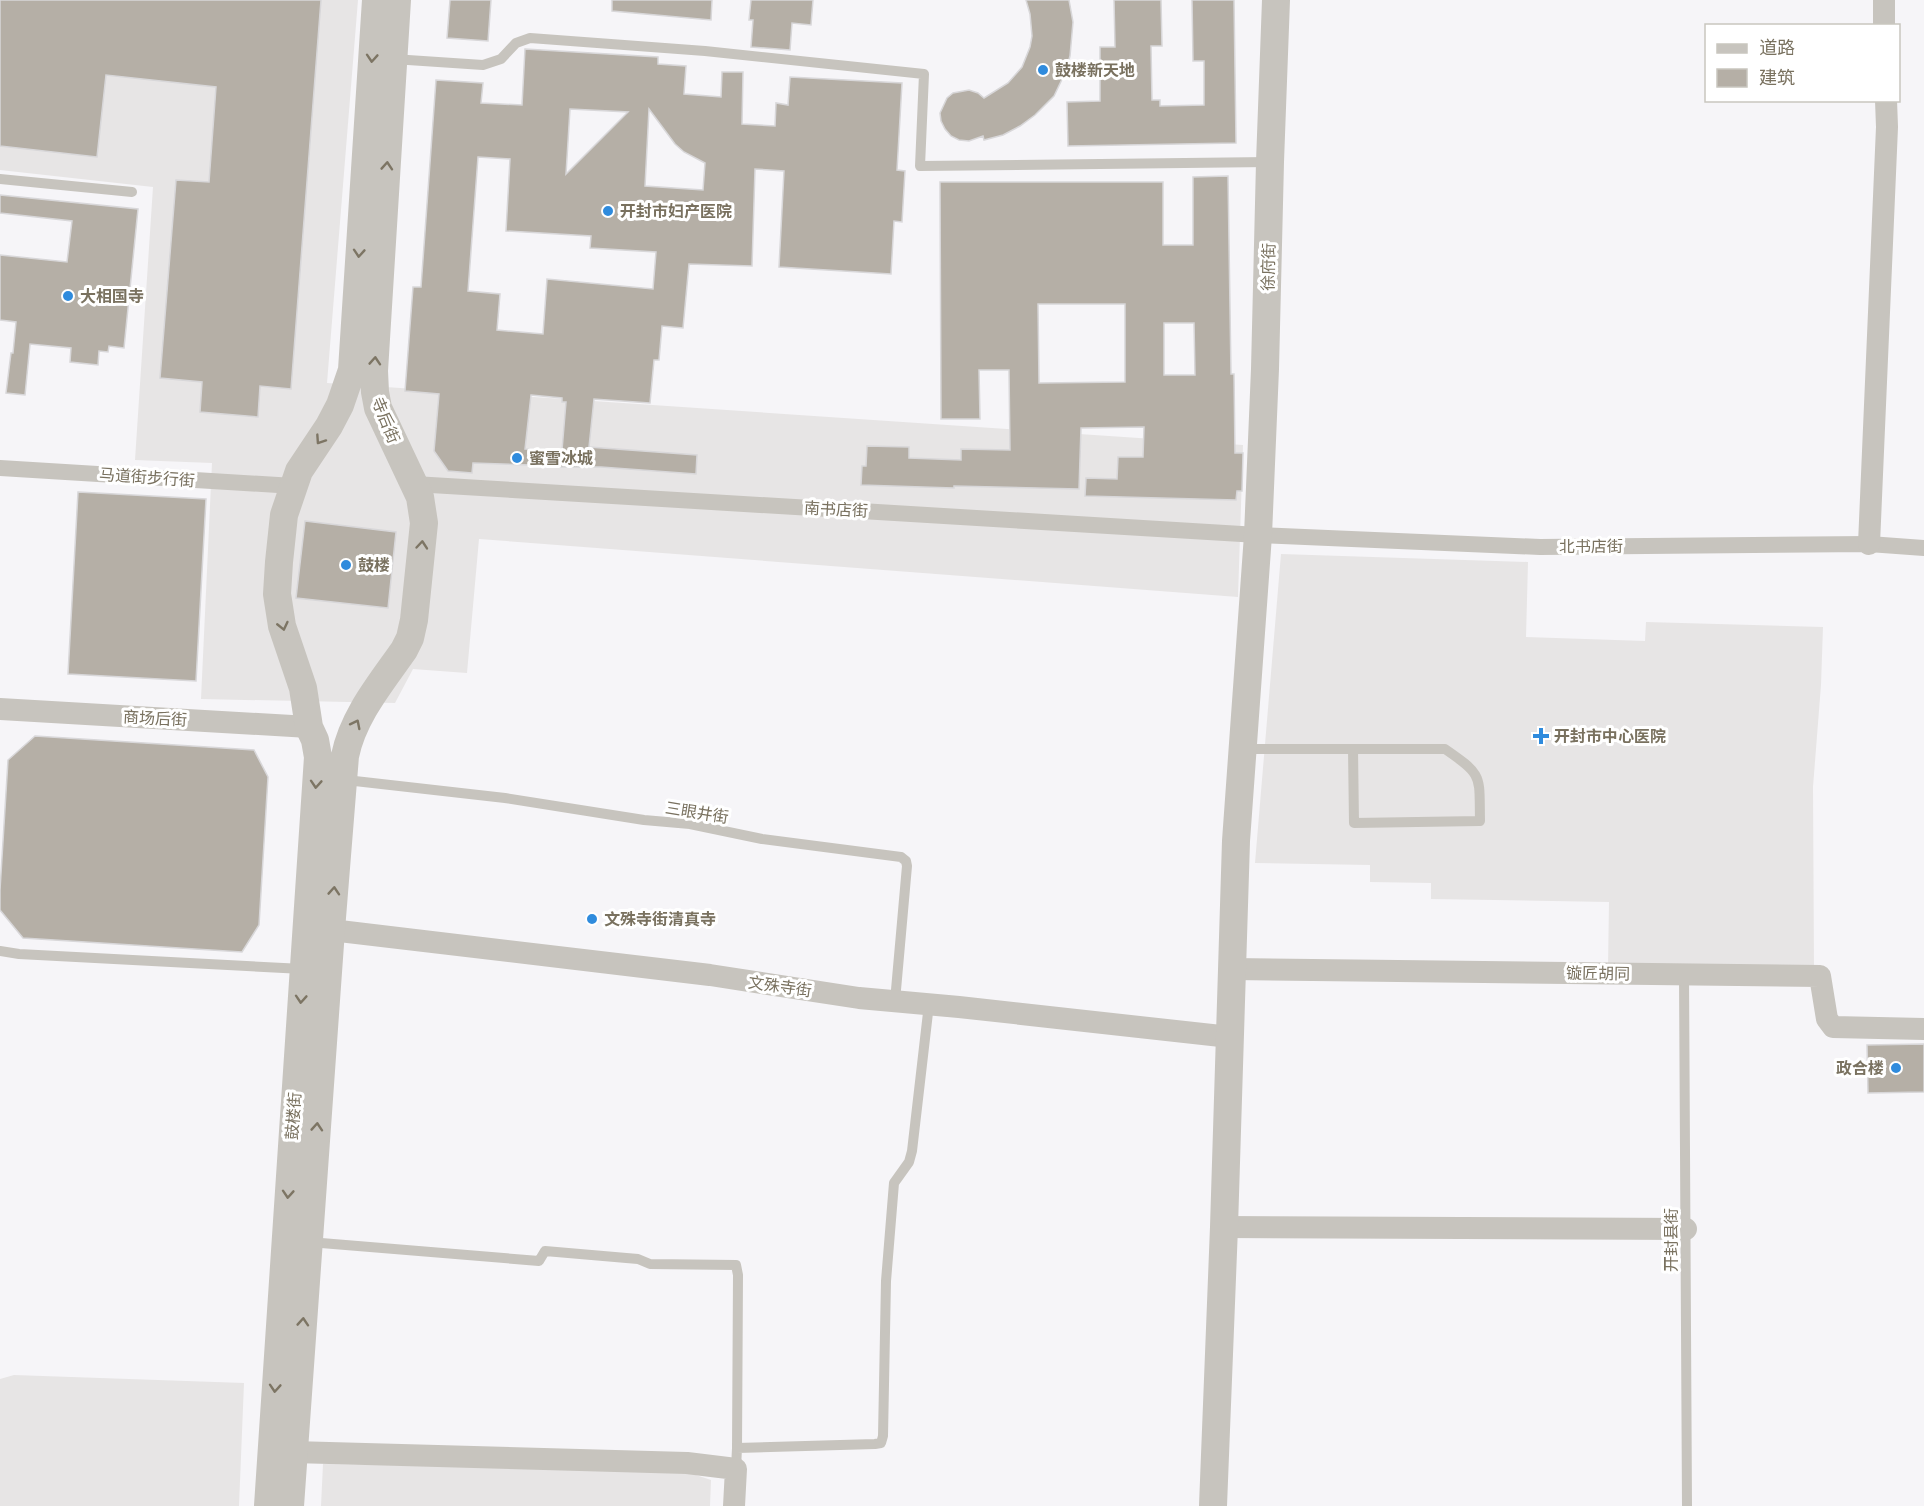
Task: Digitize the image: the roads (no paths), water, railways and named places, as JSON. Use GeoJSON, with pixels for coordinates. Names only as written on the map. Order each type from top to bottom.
{"type":"FeatureCollection","features":[{"type":"Feature","properties":{"kind":"street"},"geometry":{"type":"LineString","coordinates":[[309,727],[303,688],[282,626],[277,594],[279,562],[284,515],[299,471],[329,426],[340,405],[352,370],[376,0]]}},
{"type":"Feature","properties":{"kind":"street","name":"寺后街"},"geometry":{"type":"LineString","coordinates":[[342,780],[348,739],[356,721],[410,638],[424,523],[420,497],[378,408],[375,392],[374,371],[397,0]]}},
{"type":"Feature","properties":{"kind":"street","name":"徐府街"},"geometry":{"type":"LineString","coordinates":[[1213,1506],[1236,842],[1258,535],[1276,0]]}},
{"type":"Feature","properties":{"kind":"street"},"geometry":{"type":"LineString","coordinates":[[1884,0],[1884,24]]}},
{"type":"Feature","properties":{"kind":"street"},"geometry":{"type":"LineString","coordinates":[[1869,544],[1887,127],[1886,102]]}},
{"type":"Feature","properties":{"kind":"street","name":"马道街步行街"},"geometry":{"type":"LineString","coordinates":[[0,468],[294,486]]}},
{"type":"Feature","properties":{"kind":"street","name":"南书店街"},"geometry":{"type":"LineString","coordinates":[[414,484],[1258,535]]}},
{"type":"Feature","properties":{"kind":"street","name":"北书店街"},"geometry":{"type":"LineString","coordinates":[[1258,535],[1540,547],[1869,544],[1924,548]]}},
{"type":"Feature","properties":{"kind":"street","name":"商场后街"},"geometry":{"type":"LineString","coordinates":[[0,709],[309,727]]}},
{"type":"Feature","properties":{"kind":"street","name":"鼓楼街"},"geometry":{"type":"LineString","coordinates":[[268,1506],[318,757],[315,740],[309,727]]}},
{"type":"Feature","properties":{"kind":"street","name":"鼓楼街"},"geometry":{"type":"LineString","coordinates":[[290,1506],[342,780]]}},
{"type":"Feature","properties":{"kind":"street","name":"文殊寺街"},"geometry":{"type":"LineString","coordinates":[[331,930],[710,975],[859,998],[1230,1037]]}},
{"type":"Feature","properties":{"kind":"street","name":"镟匠胡同"},"geometry":{"type":"LineString","coordinates":[[1232,969],[1820,976],[1827,1019],[1833,1027],[1924,1029]]}},
{"type":"Feature","properties":{"kind":"street"},"geometry":{"type":"LineString","coordinates":[[1224,1227],[1686,1229]]}},
{"type":"Feature","properties":{"kind":"street"},"geometry":{"type":"LineString","coordinates":[[293,1452],[687,1463],[736,1459],[734,1506]]}},
{"type":"Feature","properties":{"kind":"lane"},"geometry":{"type":"LineString","coordinates":[[393,59],[483,65],[501,59],[516,43],[530,38],[705,51],[924,74],[920,166],[1270,162]]}},
{"type":"Feature","properties":{"kind":"lane"},"geometry":{"type":"LineString","coordinates":[[0,179],[132,192]]}},
{"type":"Feature","properties":{"kind":"lane"},"geometry":{"type":"LineString","coordinates":[[1243,749],[1353,749],[1445,749],[1470,766],[1477,776],[1480,821],[1354,823],[1353,749]]}},
{"type":"Feature","properties":{"kind":"lane","name":"三眼井街"},"geometry":{"type":"LineString","coordinates":[[342,780],[505,798],[644,820],[690,824],[762,839],[901,857],[906,861],[907,866],[895,1001]]}},
{"type":"Feature","properties":{"kind":"lane"},"geometry":{"type":"LineString","coordinates":[[0,951],[19,954],[303,969]]}},
{"type":"Feature","properties":{"kind":"lane","name":"开封县街"},"geometry":{"type":"LineString","coordinates":[[1684,974],[1687,1506]]}},
{"type":"Feature","properties":{"kind":"lane"},"geometry":{"type":"LineString","coordinates":[[308,1242],[539,1261],[545,1251],[638,1259],[650,1264],[736,1265],[738,1275],[736,1459],[881,1443],[886,1281],[894,1183],[909,1162],[912,1151],[929,1004]]}},
{"type":"Feature","properties":{"kind":"place","name":"鼓楼新天地"},"geometry":{"type":"Point","coordinates":[1043,70]}},
{"type":"Feature","properties":{"kind":"place","name":"开封市妇产医院"},"geometry":{"type":"Point","coordinates":[608,211]}},
{"type":"Feature","properties":{"kind":"place","name":"大相国寺"},"geometry":{"type":"Point","coordinates":[68,296]}},
{"type":"Feature","properties":{"kind":"place","name":"蜜雪冰城"},"geometry":{"type":"Point","coordinates":[517,458]}},
{"type":"Feature","properties":{"kind":"place","name":"鼓楼"},"geometry":{"type":"Point","coordinates":[346,565]}},
{"type":"Feature","properties":{"kind":"place","name":"开封市中心医院"},"geometry":{"type":"Point","coordinates":[1541,736]}},
{"type":"Feature","properties":{"kind":"place","name":"文殊寺街清真寺"},"geometry":{"type":"Point","coordinates":[592,919]}},
{"type":"Feature","properties":{"kind":"place","name":"政合楼"},"geometry":{"type":"Point","coordinates":[1896,1068]}}]}
